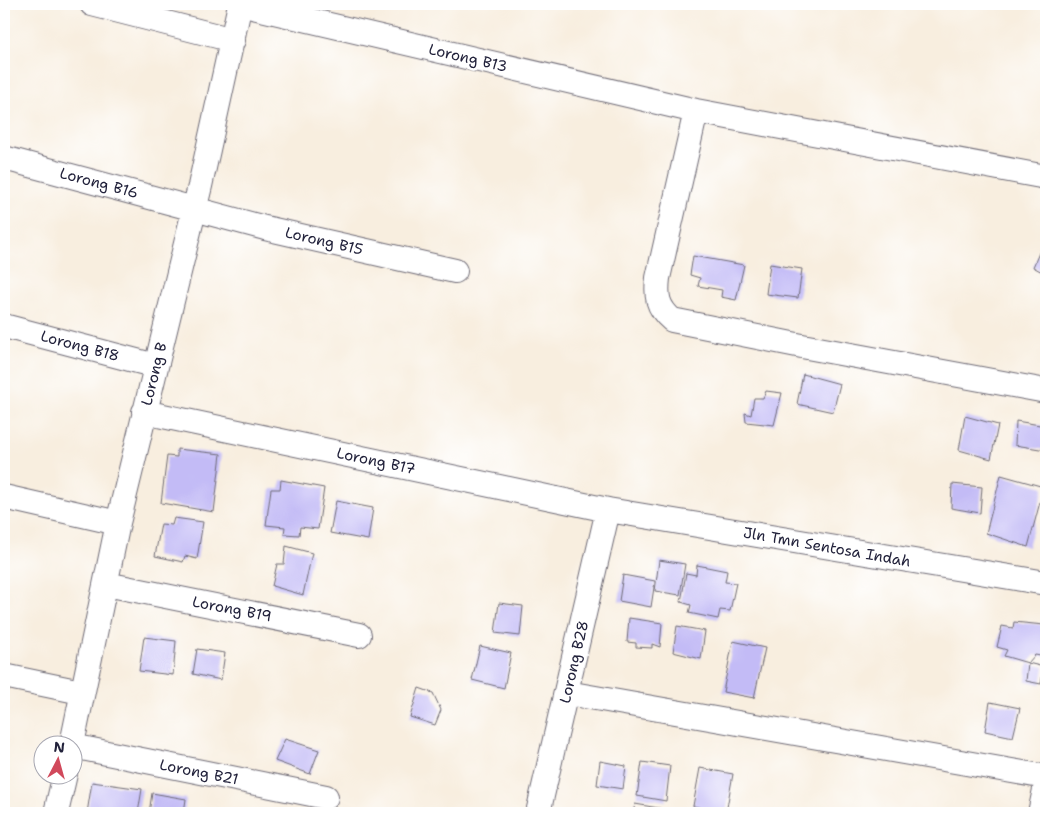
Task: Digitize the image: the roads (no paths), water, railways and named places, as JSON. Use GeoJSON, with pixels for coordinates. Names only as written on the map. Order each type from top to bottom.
{"type":"FeatureCollection","features":[{"type":"Feature","properties":{"kind":"street"},"geometry":{"type":"LineString","coordinates":[[92,4],[233,40]]}},
{"type":"Feature","properties":{"kind":"street","name":"Lorong B"},"geometry":{"type":"LineString","coordinates":[[74,734],[81,692],[118,522],[194,208],[240,4]]}},
{"type":"Feature","properties":{"kind":"street","name":"Lorong B13"},"geometry":{"type":"LineString","coordinates":[[240,4],[696,111],[1046,178]]}},
{"type":"Feature","properties":{"kind":"street"},"geometry":{"type":"LineString","coordinates":[[696,111],[658,278],[656,296],[659,306],[672,320],[802,346],[1046,390]]}},
{"type":"Feature","properties":{"kind":"street","name":"Lorong B16"},"geometry":{"type":"LineString","coordinates":[[4,158],[194,208]]}},
{"type":"Feature","properties":{"kind":"street","name":"Lorong B15"},"geometry":{"type":"LineString","coordinates":[[194,208],[266,228],[455,271]]}},
{"type":"Feature","properties":{"kind":"street","name":"Lorong B18"},"geometry":{"type":"LineString","coordinates":[[4,326],[156,366]]}},
{"type":"Feature","properties":{"kind":"street","name":"Lorong B17"},"geometry":{"type":"LineString","coordinates":[[144,412],[608,510]]}},
{"type":"Feature","properties":{"kind":"street"},"geometry":{"type":"LineString","coordinates":[[4,497],[118,522]]}},
{"type":"Feature","properties":{"kind":"street","name":"Jln Tmn Sentosa Indah"},"geometry":{"type":"LineString","coordinates":[[608,510],[1046,583]]}},
{"type":"Feature","properties":{"kind":"street","name":"Lorong B28"},"geometry":{"type":"LineString","coordinates":[[538,813],[608,510]]}},
{"type":"Feature","properties":{"kind":"street","name":"Lorong B19"},"geometry":{"type":"LineString","coordinates":[[106,584],[359,635]]}},
{"type":"Feature","properties":{"kind":"street"},"geometry":{"type":"LineString","coordinates":[[4,676],[81,692]]}},
{"type":"Feature","properties":{"kind":"street"},"geometry":{"type":"LineString","coordinates":[[567,693],[1046,777]]}},
{"type":"Feature","properties":{"kind":"street","name":"Lorong B21"},"geometry":{"type":"LineString","coordinates":[[82,747],[326,797]]}},
{"type":"Feature","properties":{"kind":"street"},"geometry":{"type":"LineString","coordinates":[[56,813],[63,784]]}},
{"type":"Feature","properties":{"kind":"street"},"geometry":{"type":"LineString","coordinates":[[1040,813],[1046,785]]}}]}
